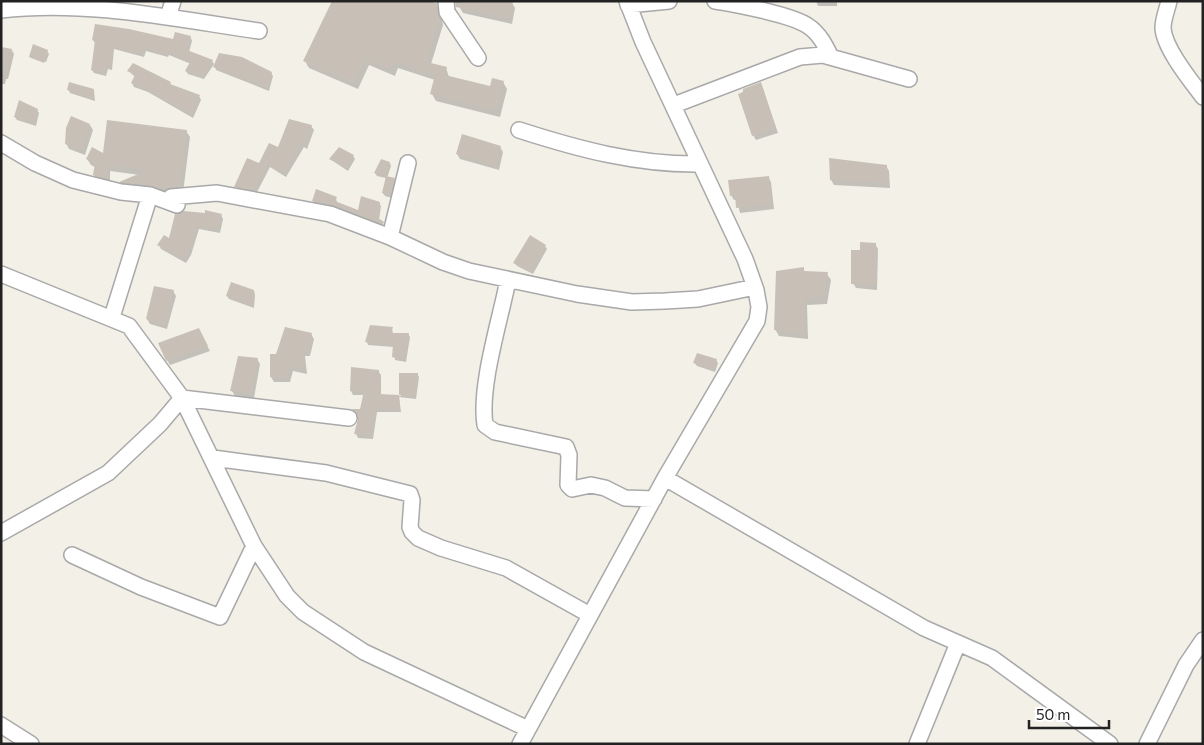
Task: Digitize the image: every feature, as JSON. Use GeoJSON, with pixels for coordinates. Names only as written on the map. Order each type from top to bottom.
{"type":"FeatureCollection","features":[{"type":"Feature","properties":{"kind":"street"},"geometry":{"type":"LineString","coordinates":[[168,17],[173,1]]}},
{"type":"Feature","properties":{"kind":"street"},"geometry":{"type":"LineString","coordinates":[[446,1],[447,12],[478,58]]}},
{"type":"Feature","properties":{"kind":"street"},"geometry":{"type":"LineString","coordinates":[[520,744],[665,478],[757,321],[759,307],[755,286],[745,259],[628,3],[669,1]]}},
{"type":"Feature","properties":{"kind":"street"},"geometry":{"type":"LineString","coordinates":[[715,1],[768,13],[807,25],[820,36],[831,56]]}},
{"type":"Feature","properties":{"kind":"street"},"geometry":{"type":"LineString","coordinates":[[1169,1],[1163,29],[1165,38],[1175,57],[1203,97]]}},
{"type":"Feature","properties":{"kind":"street"},"geometry":{"type":"LineString","coordinates":[[1,10],[50,7],[105,10],[168,17],[259,31]]}},
{"type":"Feature","properties":{"kind":"street"},"geometry":{"type":"LineString","coordinates":[[674,105],[800,57],[823,54],[909,79]]}},
{"type":"Feature","properties":{"kind":"street"},"geometry":{"type":"LineString","coordinates":[[519,130],[605,155],[663,164],[700,164]]}},
{"type":"Feature","properties":{"kind":"street"},"geometry":{"type":"LineString","coordinates":[[1,143],[34,163],[73,180],[121,192],[150,195],[177,205],[171,197],[217,193],[330,214],[390,237],[443,262],[508,280],[578,294],[632,302],[698,298],[755,286]]}},
{"type":"Feature","properties":{"kind":"street"},"geometry":{"type":"LineString","coordinates":[[390,237],[408,163]]}},
{"type":"Feature","properties":{"kind":"street"},"geometry":{"type":"LineString","coordinates":[[112,317],[150,195]]}},
{"type":"Feature","properties":{"kind":"street"},"geometry":{"type":"LineString","coordinates":[[1,274],[112,317],[130,326],[182,398],[254,546],[287,596],[303,612],[364,652],[528,729]]}},
{"type":"Feature","properties":{"kind":"street"},"geometry":{"type":"LineString","coordinates":[[508,280],[488,377],[484,416],[485,425],[496,432],[566,447],[569,455],[568,485],[572,489],[591,485],[605,488],[625,498],[654,499]]}},
{"type":"Feature","properties":{"kind":"street"},"geometry":{"type":"LineString","coordinates":[[182,398],[348,418]]}},
{"type":"Feature","properties":{"kind":"street"},"geometry":{"type":"LineString","coordinates":[[1,533],[108,473],[160,424],[182,398]]}},
{"type":"Feature","properties":{"kind":"street"},"geometry":{"type":"LineString","coordinates":[[212,458],[326,473],[410,494],[412,500],[410,527],[418,538],[441,548],[506,568],[590,615]]}},
{"type":"Feature","properties":{"kind":"street"},"geometry":{"type":"LineString","coordinates":[[665,478],[924,628],[992,658],[1110,744]]}},
{"type":"Feature","properties":{"kind":"street"},"geometry":{"type":"LineString","coordinates":[[72,555],[141,586],[220,617],[254,546]]}},
{"type":"Feature","properties":{"kind":"street"},"geometry":{"type":"LineString","coordinates":[[1147,744],[1186,665],[1203,640]]}},
{"type":"Feature","properties":{"kind":"street"},"geometry":{"type":"LineString","coordinates":[[917,744],[958,643]]}},
{"type":"Feature","properties":{"kind":"street"},"geometry":{"type":"LineString","coordinates":[[1,725],[31,744]]}},
{"type":"Feature","properties":{"kind":"building"},"geometry":{"type":"Polygon","coordinates":[[[332,1],[425,1],[437,3],[439,17],[427,62],[447,67],[445,75],[490,86],[492,78],[504,81],[496,111],[430,94],[435,75],[394,62],[391,70],[365,59],[354,83],[303,61],[332,1]]]}},
{"type":"Feature","properties":{"kind":"building"},"geometry":{"type":"Polygon","coordinates":[[[455,1],[513,1],[509,19],[456,7],[455,1]]]}},
{"type":"Feature","properties":{"kind":"building"},"geometry":{"type":"Polygon","coordinates":[[[95,24],[129,29],[173,39],[175,32],[191,36],[187,50],[213,60],[202,77],[185,71],[190,62],[168,52],[167,55],[144,48],[143,55],[113,47],[111,68],[107,67],[105,74],[91,70],[95,41],[92,40],[95,24]]]}},
{"type":"Feature","properties":{"kind":"building"},"geometry":{"type":"Polygon","coordinates":[[[33,44],[48,50],[44,63],[29,57],[33,44]]]}},
{"type":"Feature","properties":{"kind":"building"},"geometry":{"type":"Polygon","coordinates":[[[1,47],[12,49],[5,84],[1,84],[1,47]]]}},
{"type":"Feature","properties":{"kind":"building"},"geometry":{"type":"Polygon","coordinates":[[[219,53],[242,57],[272,72],[268,88],[213,67],[219,53]]]}},
{"type":"Feature","properties":{"kind":"building"},"geometry":{"type":"Polygon","coordinates":[[[133,63],[171,82],[170,84],[200,95],[191,115],[145,88],[131,83],[135,75],[127,71],[133,63]]]}},
{"type":"Feature","properties":{"kind":"building"},"geometry":{"type":"Polygon","coordinates":[[[69,82],[94,89],[94,99],[67,90],[69,82]]]}},
{"type":"Feature","properties":{"kind":"building"},"geometry":{"type":"Polygon","coordinates":[[[761,82],[776,128],[752,136],[738,94],[743,92],[743,89],[761,82]]]}},
{"type":"Feature","properties":{"kind":"building"},"geometry":{"type":"Polygon","coordinates":[[[19,100],[38,109],[34,124],[14,117],[19,100]]]}},
{"type":"Feature","properties":{"kind":"building"},"geometry":{"type":"Polygon","coordinates":[[[71,116],[90,124],[83,150],[65,144],[66,128],[71,116]]]}},
{"type":"Feature","properties":{"kind":"building"},"geometry":{"type":"Polygon","coordinates":[[[289,119],[312,125],[304,145],[301,143],[284,173],[267,164],[254,190],[234,187],[247,158],[259,163],[269,143],[278,147],[289,119]]]}},
{"type":"Feature","properties":{"kind":"building"},"geometry":{"type":"Polygon","coordinates":[[[107,120],[187,130],[179,187],[165,190],[151,186],[119,182],[148,170],[107,165],[106,179],[93,175],[95,163],[86,159],[92,147],[103,153],[107,120]]]}},
{"type":"Feature","properties":{"kind":"building"},"geometry":{"type":"Polygon","coordinates":[[[462,134],[501,146],[496,166],[456,154],[462,134]]]}},
{"type":"Feature","properties":{"kind":"building"},"geometry":{"type":"Polygon","coordinates":[[[339,147],[354,155],[347,168],[329,159],[339,147]]]}},
{"type":"Feature","properties":{"kind":"building"},"geometry":{"type":"Polygon","coordinates":[[[829,158],[887,165],[888,183],[830,180],[829,158]]]}},
{"type":"Feature","properties":{"kind":"building"},"geometry":{"type":"Polygon","coordinates":[[[381,159],[390,162],[386,176],[374,173],[381,159]]]}},
{"type":"Feature","properties":{"kind":"building"},"geometry":{"type":"Polygon","coordinates":[[[386,176],[395,178],[390,196],[382,193],[386,176]]]}},
{"type":"Feature","properties":{"kind":"building"},"geometry":{"type":"Polygon","coordinates":[[[769,176],[772,204],[736,208],[735,195],[730,196],[728,180],[769,176]]]}},
{"type":"Feature","properties":{"kind":"building"},"geometry":{"type":"Polygon","coordinates":[[[316,189],[337,197],[335,201],[358,210],[361,196],[380,202],[378,218],[384,222],[383,224],[333,205],[312,201],[316,189]]]}},
{"type":"Feature","properties":{"kind":"building"},"geometry":{"type":"Polygon","coordinates":[[[205,210],[222,214],[218,229],[197,226],[189,251],[184,259],[157,245],[164,235],[169,238],[175,214],[184,211],[205,213],[205,210]]]}},
{"type":"Feature","properties":{"kind":"building"},"geometry":{"type":"Polygon","coordinates":[[[530,235],[546,245],[532,272],[513,263],[530,235]]]}},
{"type":"Feature","properties":{"kind":"building"},"geometry":{"type":"Polygon","coordinates":[[[860,242],[876,243],[875,285],[851,284],[851,250],[860,250],[860,242]]]}},
{"type":"Feature","properties":{"kind":"building"},"geometry":{"type":"Polygon","coordinates":[[[804,267],[804,271],[828,272],[823,298],[804,298],[805,333],[774,330],[776,271],[804,267]]]}},
{"type":"Feature","properties":{"kind":"building"},"geometry":{"type":"Polygon","coordinates":[[[231,282],[254,290],[253,306],[226,296],[231,282]]]}},
{"type":"Feature","properties":{"kind":"building"},"geometry":{"type":"Polygon","coordinates":[[[154,286],[174,290],[164,325],[146,319],[154,286]]]}},
{"type":"Feature","properties":{"kind":"building"},"geometry":{"type":"Polygon","coordinates":[[[370,325],[393,327],[391,333],[409,333],[404,360],[392,357],[393,345],[365,342],[370,325]]]}},
{"type":"Feature","properties":{"kind":"building"},"geometry":{"type":"Polygon","coordinates":[[[285,327],[312,333],[308,352],[303,351],[305,370],[290,366],[287,378],[270,377],[270,354],[276,354],[285,327]]]}},
{"type":"Feature","properties":{"kind":"building"},"geometry":{"type":"Polygon","coordinates":[[[199,328],[208,346],[166,361],[158,343],[199,328]]]}},
{"type":"Feature","properties":{"kind":"building"},"geometry":{"type":"Polygon","coordinates":[[[697,353],[717,359],[714,370],[693,363],[697,353]]]}},
{"type":"Feature","properties":{"kind":"building"},"geometry":{"type":"Polygon","coordinates":[[[238,356],[258,358],[251,393],[230,391],[238,356]]]}},
{"type":"Feature","properties":{"kind":"building"},"geometry":{"type":"Polygon","coordinates":[[[351,367],[379,370],[380,394],[399,395],[400,409],[375,409],[371,435],[354,434],[358,419],[357,414],[352,409],[360,409],[364,391],[350,391],[351,367]]]}},
{"type":"Feature","properties":{"kind":"building"},"geometry":{"type":"Polygon","coordinates":[[[399,373],[418,373],[415,396],[399,395],[399,373]]]}}]}
